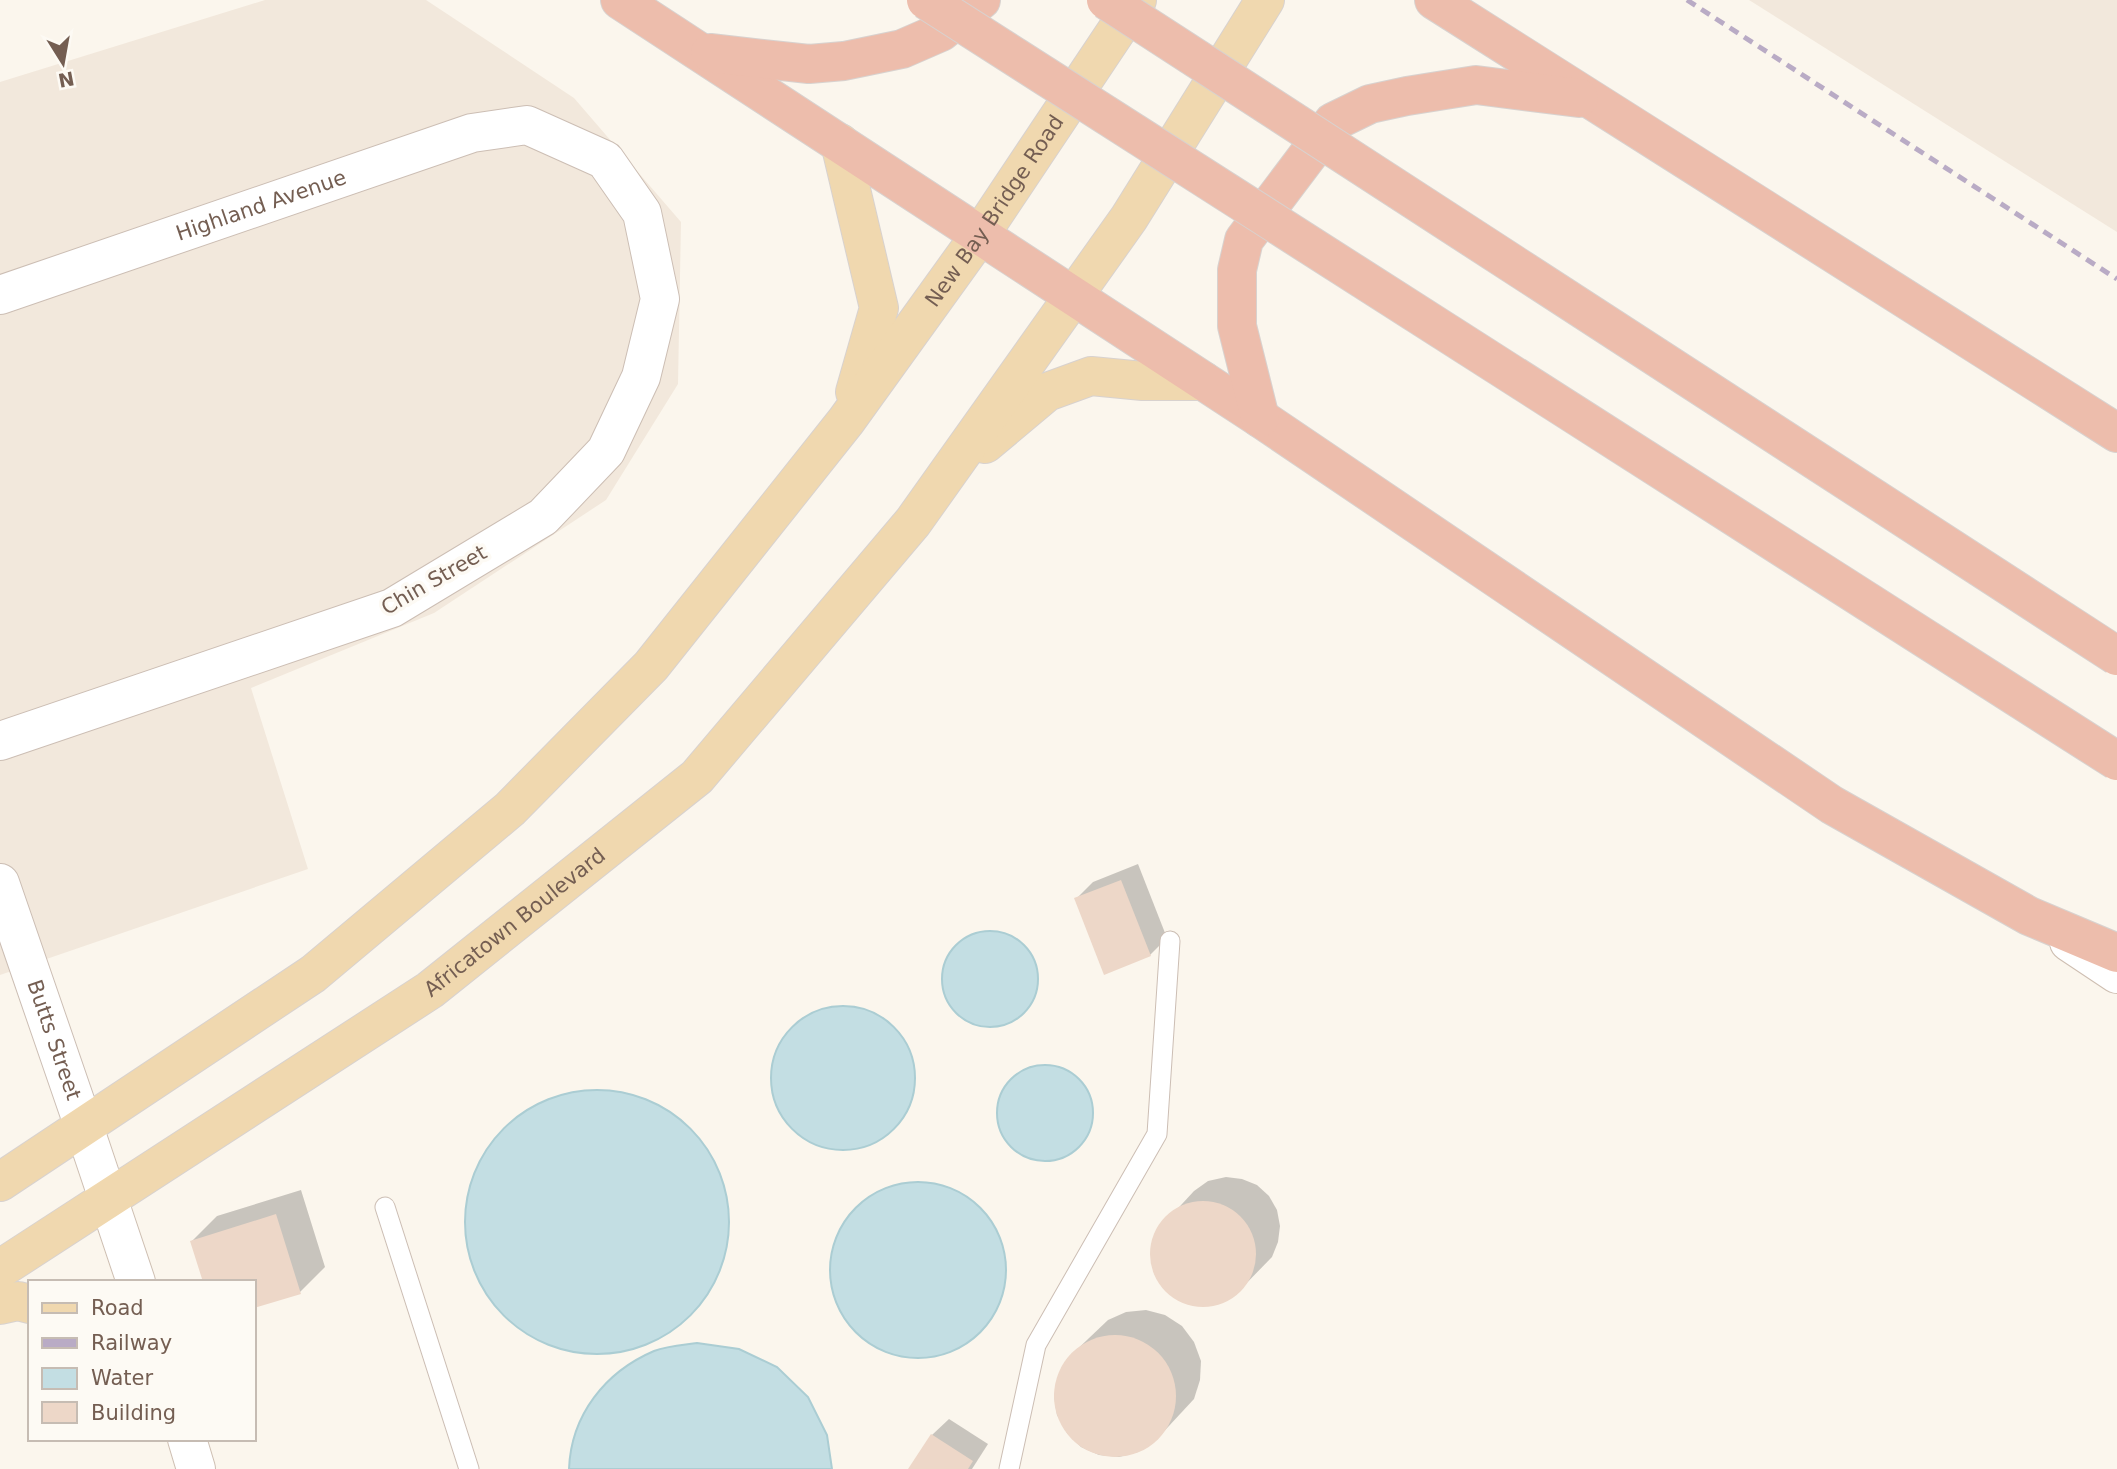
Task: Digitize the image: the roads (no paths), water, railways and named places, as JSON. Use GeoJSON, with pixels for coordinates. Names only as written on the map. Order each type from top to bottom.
{"type":"FeatureCollection","features":[{"type":"Feature","properties":{"kind":"highway"},"geometry":{"type":"LineString","coordinates":[[926,0],[2117,761]]}},
{"type":"Feature","properties":{"kind":"highway"},"geometry":{"type":"LineString","coordinates":[[701,52],[809,64],[844,61],[902,49],[942,32],[981,0]]}},
{"type":"Feature","properties":{"kind":"highway"},"geometry":{"type":"LineString","coordinates":[[1106,0],[2117,656]]}},
{"type":"Feature","properties":{"kind":"highway"},"geometry":{"type":"LineString","coordinates":[[622,1],[1260,418],[1832,805],[2029,916],[2117,953]]}},
{"type":"Feature","properties":{"kind":"highway"},"geometry":{"type":"LineString","coordinates":[[1441,3],[2117,433]]}},
{"type":"Feature","properties":{"kind":"highway"},"geometry":{"type":"LineString","coordinates":[[1260,418],[1237,326],[1237,270],[1244,240],[1333,122],[1370,104],[1476,85],[1592,100]]}},
{"type":"Feature","properties":{"kind":"main road","name":"New Bay Bridge Road"},"geometry":{"type":"LineString","coordinates":[[846,421],[980,234],[1137,0]]}},
{"type":"Feature","properties":{"kind":"main road","name":"Africatown Boulevard"},"geometry":{"type":"LineString","coordinates":[[0,1269],[430,990],[697,777],[913,522],[1129,218],[1261,3]]}},
{"type":"Feature","properties":{"kind":"main road"},"geometry":{"type":"LineString","coordinates":[[0,1182],[313,974],[510,809],[651,666],[846,421],[879,308],[840,143]]}},
{"type":"Feature","properties":{"kind":"main road"},"geometry":{"type":"LineString","coordinates":[[945,477],[1048,393],[1070,382],[1091,376],[1143,381],[1203,381]]}},
{"type":"Feature","properties":{"kind":"main road"},"geometry":{"type":"LineString","coordinates":[[0,1305],[18,1301],[28,1304]]}},
{"type":"Feature","properties":{"kind":"street","name":"Highland Avenue"},"geometry":{"type":"LineString","coordinates":[[0,295],[472,133],[527,125],[605,160],[642,213],[660,299]]}},
{"type":"Feature","properties":{"kind":"street","name":"Chin Street"},"geometry":{"type":"LineString","coordinates":[[0,741],[392,608],[543,517],[606,451],[641,377],[660,299]]}},
{"type":"Feature","properties":{"kind":"street","name":"Butts Street"},"geometry":{"type":"LineString","coordinates":[[0,883],[135,1280]]}},
{"type":"Feature","properties":{"kind":"street"},"geometry":{"type":"LineString","coordinates":[[2029,916],[2117,974]]}},
{"type":"Feature","properties":{"kind":"street"},"geometry":{"type":"LineString","coordinates":[[188,1441],[196,1469]]}},
{"type":"Feature","properties":{"kind":"lane"},"geometry":{"type":"LineString","coordinates":[[1009,1469],[1036,1345],[1157,1134],[1170,941]]}},
{"type":"Feature","properties":{"kind":"lane"},"geometry":{"type":"LineString","coordinates":[[385,1207],[469,1469]]}},
{"type":"Feature","properties":{"kind":"water"},"geometry":{"type":"Polygon","coordinates":[[[990,931],[1008,934],[1024,945],[1035,961],[1038,979],[1035,997],[1024,1013],[1008,1024],[990,1027],[972,1024],[956,1013],[945,997],[942,979],[945,961],[956,945],[972,934],[990,931]]]}},
{"type":"Feature","properties":{"kind":"water"},"geometry":{"type":"Polygon","coordinates":[[[843,1006],[870,1012],[894,1027],[909,1051],[915,1078],[909,1105],[894,1129],[870,1144],[843,1150],[816,1144],[792,1129],[777,1105],[771,1078],[777,1051],[792,1027],[816,1012],[843,1006]]]}},
{"type":"Feature","properties":{"kind":"water"},"geometry":{"type":"Polygon","coordinates":[[[1045,1065],[1063,1068],[1079,1079],[1090,1095],[1093,1113],[1090,1131],[1079,1147],[1063,1158],[1045,1161],[1027,1158],[1011,1147],[1000,1131],[997,1113],[1000,1095],[1011,1079],[1027,1068],[1045,1065]]]}},
{"type":"Feature","properties":{"kind":"water"},"geometry":{"type":"Polygon","coordinates":[[[597,1090],[623,1093],[647,1100],[690,1129],[719,1172],[726,1196],[729,1222],[726,1248],[719,1272],[690,1315],[647,1344],[623,1351],[597,1354],[571,1351],[547,1344],[504,1315],[475,1272],[468,1248],[465,1222],[468,1196],[475,1172],[504,1129],[547,1100],[571,1093],[597,1090]]]}},
{"type":"Feature","properties":{"kind":"water"},"geometry":{"type":"Polygon","coordinates":[[[918,1182],[952,1189],[980,1208],[999,1236],[1006,1270],[999,1304],[980,1332],[952,1351],[918,1358],[884,1351],[856,1332],[837,1304],[830,1270],[837,1236],[856,1208],[884,1189],[918,1182]]]}},
{"type":"Feature","properties":{"kind":"water"},"geometry":{"type":"Polygon","coordinates":[[[697,1343],[739,1349],[777,1367],[808,1397],[827,1435],[832,1469],[569,1469],[576,1431],[584,1413],[606,1383],[636,1360],[654,1351],[697,1343]]]}},
{"type":"Feature","properties":{"kind":"railway"},"geometry":{"type":"LineString","coordinates":[[1687,0],[2117,279]]}}]}
